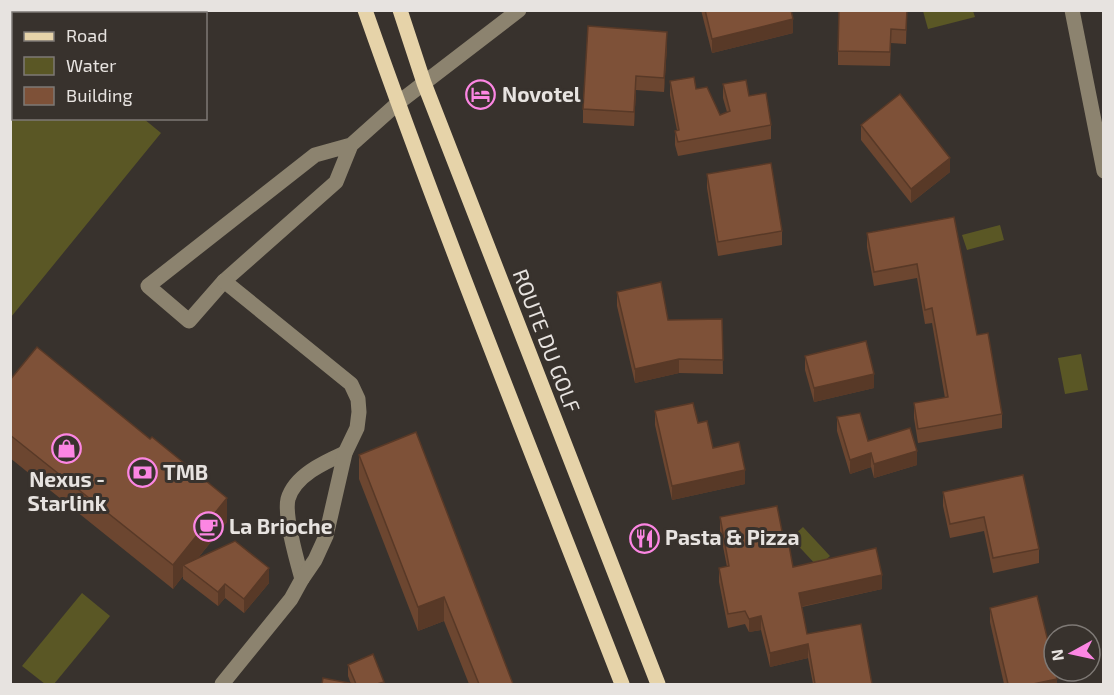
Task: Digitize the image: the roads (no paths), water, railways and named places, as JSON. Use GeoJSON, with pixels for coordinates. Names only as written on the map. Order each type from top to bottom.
{"type":"FeatureCollection","features":[{"type":"Feature","properties":{"kind":"main road"},"geometry":{"type":"LineString","coordinates":[[365,10],[504,386],[622,684]]}},
{"type":"Feature","properties":{"kind":"main road","name":"ROUTE DU GOLF"},"geometry":{"type":"LineString","coordinates":[[400,10],[424,83],[657,684]]}},
{"type":"Feature","properties":{"kind":"street"},"geometry":{"type":"LineString","coordinates":[[351,145],[315,155],[148,286],[189,321],[224,281],[336,182],[351,145],[398,103],[519,10]]}},
{"type":"Feature","properties":{"kind":"street"},"geometry":{"type":"LineString","coordinates":[[1072,10],[1104,171]]}},
{"type":"Feature","properties":{"kind":"street"},"geometry":{"type":"LineString","coordinates":[[222,684],[291,599],[315,560],[326,536],[345,453],[357,428],[360,412],[358,399],[351,384],[224,281]]}},
{"type":"Feature","properties":{"kind":"street"},"geometry":{"type":"LineString","coordinates":[[302,579],[288,516],[288,500],[296,485],[309,473],[321,464],[345,453]]}},
{"type":"Feature","properties":{"kind":"water"},"geometry":{"type":"Polygon","coordinates":[[[24,10],[27,12],[12,12],[12,120],[145,120],[161,133],[11,317],[10,11],[24,10]]]}},
{"type":"Feature","properties":{"kind":"water"},"geometry":{"type":"Polygon","coordinates":[[[923,11],[973,11],[975,17],[928,29],[923,11]]]}},
{"type":"Feature","properties":{"kind":"water"},"geometry":{"type":"Polygon","coordinates":[[[1000,225],[1004,240],[967,250],[962,235],[1000,225]]]}},
{"type":"Feature","properties":{"kind":"water"},"geometry":{"type":"Polygon","coordinates":[[[1081,354],[1088,390],[1065,394],[1058,358],[1081,354]]]}},
{"type":"Feature","properties":{"kind":"water"},"geometry":{"type":"Polygon","coordinates":[[[803,527],[830,556],[818,567],[791,538],[803,527]]]}},
{"type":"Feature","properties":{"kind":"water"},"geometry":{"type":"Polygon","coordinates":[[[82,593],[110,616],[54,684],[45,684],[22,666],[82,593]]]}},
{"type":"Feature","properties":{"kind":"place","name":"Novotel"},"geometry":{"type":"Point","coordinates":[481,95]}},
{"type":"Feature","properties":{"kind":"place","name":"Nexus - Starlink"},"geometry":{"type":"Point","coordinates":[67,449]}},
{"type":"Feature","properties":{"kind":"place","name":"TMB"},"geometry":{"type":"Point","coordinates":[142,473]}},
{"type":"Feature","properties":{"kind":"place","name":"La Brioche"},"geometry":{"type":"Point","coordinates":[208,527]}},
{"type":"Feature","properties":{"kind":"place","name":"Pasta & Pizza"},"geometry":{"type":"Point","coordinates":[644,538]}}]}
